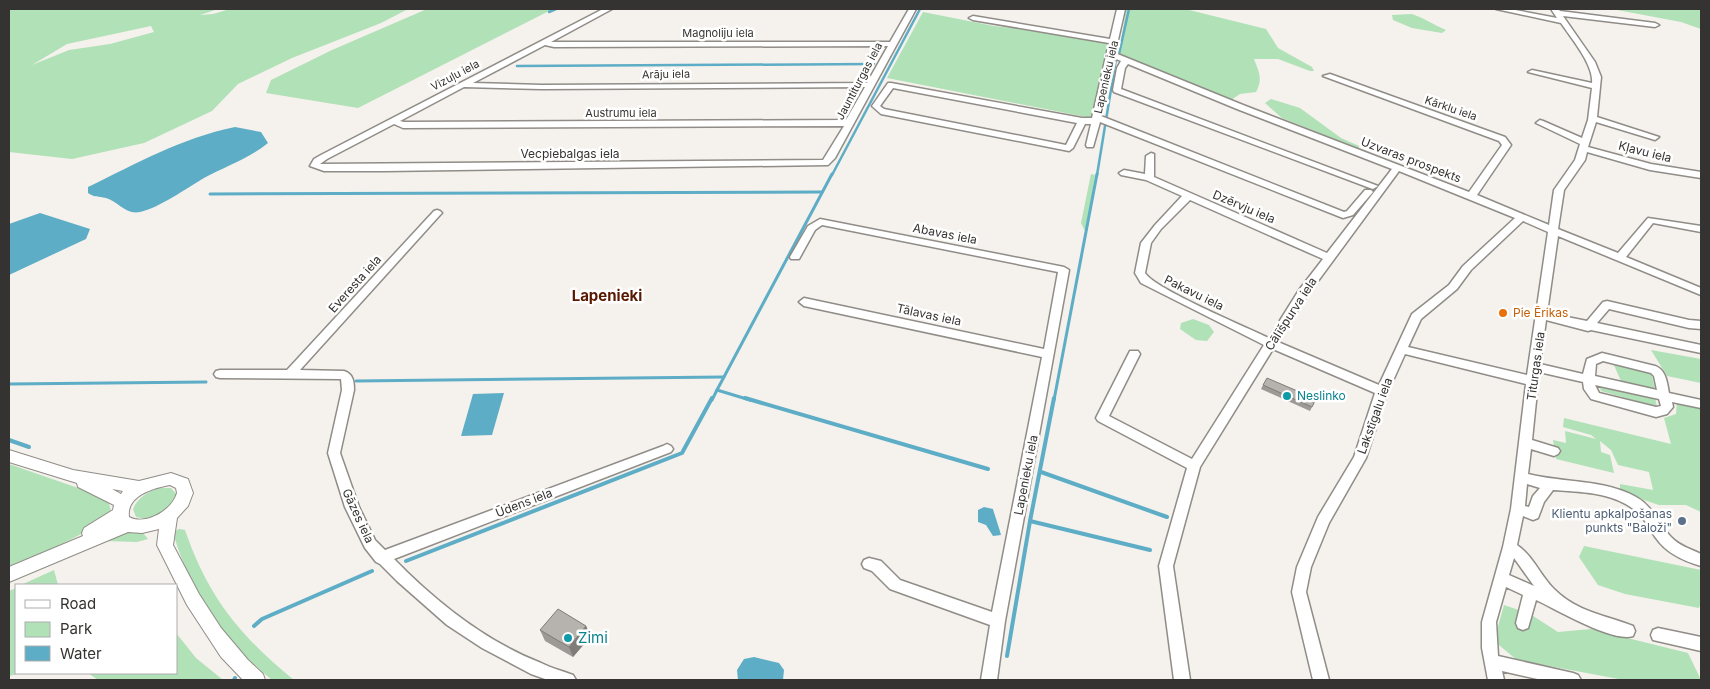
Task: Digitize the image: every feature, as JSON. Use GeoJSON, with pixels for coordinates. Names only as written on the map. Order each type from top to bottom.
{"type":"FeatureCollection","features":[{"type":"Feature","properties":{"kind":"main road"},"geometry":{"type":"LineString","coordinates":[[9,456],[73,476],[141,488],[161,480],[171,479],[179,482],[184,486],[186,493],[183,501],[170,516],[166,528],[168,538],[165,545]]}},
{"type":"Feature","properties":{"kind":"main road"},"geometry":{"type":"LineString","coordinates":[[73,476],[123,514],[134,528],[147,526],[170,516]]}},
{"type":"Feature","properties":{"kind":"main road"},"geometry":{"type":"LineString","coordinates":[[9,575],[62,551],[83,545],[123,514],[141,488]]}},
{"type":"Feature","properties":{"kind":"main road"},"geometry":{"type":"LineString","coordinates":[[147,526],[158,543],[165,545],[213,632],[256,680]]}},
{"type":"Feature","properties":{"kind":"street","name":"Vizuļu iela"},"geometry":{"type":"LineString","coordinates":[[315,166],[317,160],[608,9]]}},
{"type":"Feature","properties":{"kind":"street","name":"Jauntiturgas iela"},"geometry":{"type":"LineString","coordinates":[[825,163],[830,158],[912,9]]}},
{"type":"Feature","properties":{"kind":"street","name":"Lapenieku iela"},"geometry":{"type":"LineString","coordinates":[[1090,145],[1121,9]]}},
{"type":"Feature","properties":{"kind":"street"},"geometry":{"type":"LineString","coordinates":[[1500,9],[1563,21]]}},
{"type":"Feature","properties":{"kind":"street"},"geometry":{"type":"LineString","coordinates":[[1556,11],[1655,25]]}},
{"type":"Feature","properties":{"kind":"street","name":"Titurgas iela"},"geometry":{"type":"LineString","coordinates":[[1496,680],[1488,638],[1489,622],[1502,579],[1518,509],[1527,443],[1532,381],[1543,316],[1559,190],[1580,160],[1592,118],[1597,77],[1591,62],[1556,11]]}},
{"type":"Feature","properties":{"kind":"street"},"geometry":{"type":"LineString","coordinates":[[973,18],[1114,42]]}},
{"type":"Feature","properties":{"kind":"street","name":"Magnoliju iela"},"geometry":{"type":"LineString","coordinates":[[544,42],[554,45],[892,44]]}},
{"type":"Feature","properties":{"kind":"street","name":"Uzvaras prospekts"},"geometry":{"type":"LineString","coordinates":[[1111,54],[1396,168],[1522,216],[1701,292]]}},
{"type":"Feature","properties":{"kind":"street"},"geometry":{"type":"LineString","coordinates":[[1082,121],[1069,148],[885,112],[876,106],[891,85],[1082,121],[1096,120],[1343,215],[1350,214],[1370,189],[1117,90],[1122,68],[1126,60]]}},
{"type":"Feature","properties":{"kind":"street"},"geometry":{"type":"LineString","coordinates":[[1532,72],[1595,86]]}},
{"type":"Feature","properties":{"kind":"street","name":"Kārklu iela"},"geometry":{"type":"LineString","coordinates":[[1327,76],[1502,139],[1507,145],[1471,196]]}},
{"type":"Feature","properties":{"kind":"street","name":"Arāju iela"},"geometry":{"type":"LineString","coordinates":[[462,86],[870,85]]}},
{"type":"Feature","properties":{"kind":"street"},"geometry":{"type":"LineString","coordinates":[[1592,118],[1655,137]]}},
{"type":"Feature","properties":{"kind":"street","name":"Austrumu iela"},"geometry":{"type":"LineString","coordinates":[[394,121],[403,125],[849,123]]}},
{"type":"Feature","properties":{"kind":"street"},"geometry":{"type":"LineString","coordinates":[[1540,123],[1584,146]]}},
{"type":"Feature","properties":{"kind":"street","name":"Kļavu iela"},"geometry":{"type":"LineString","coordinates":[[1584,146],[1650,167],[1701,174]]}},
{"type":"Feature","properties":{"kind":"street"},"geometry":{"type":"LineString","coordinates":[[1149,178],[1151,156]]}},
{"type":"Feature","properties":{"kind":"street","name":"Vecpiebalgas iela"},"geometry":{"type":"LineString","coordinates":[[315,166],[324,168],[385,168],[825,163]]}},
{"type":"Feature","properties":{"kind":"street","name":"Cālīšpurva iela"},"geometry":{"type":"LineString","coordinates":[[1182,680],[1166,566],[1194,466],[1271,344],[1329,258],[1396,168]]}},
{"type":"Feature","properties":{"kind":"street","name":"Dzērvju iela"},"geometry":{"type":"LineString","coordinates":[[1124,173],[1149,178],[1329,258]]}},
{"type":"Feature","properties":{"kind":"street","name":"Pakavu iela"},"geometry":{"type":"LineString","coordinates":[[1188,196],[1158,227],[1146,243],[1140,273],[1144,280],[1162,291],[1271,344]]}},
{"type":"Feature","properties":{"kind":"street","name":"Everesta iela"},"geometry":{"type":"LineString","coordinates":[[291,373],[437,212]]}},
{"type":"Feature","properties":{"kind":"street","name":"Lakstīgalu iela"},"geometry":{"type":"LineString","coordinates":[[1321,680],[1299,592],[1304,567],[1323,521],[1360,458],[1382,391],[1416,317],[1453,286],[1467,268],[1522,216]]}},
{"type":"Feature","properties":{"kind":"street"},"geometry":{"type":"LineString","coordinates":[[1620,257],[1651,220],[1701,229]]}},
{"type":"Feature","properties":{"kind":"street","name":"Abavas iela"},"geometry":{"type":"LineString","coordinates":[[795,258],[811,228],[820,222],[1064,270]]}},
{"type":"Feature","properties":{"kind":"street","name":"Lapenieku iela"},"geometry":{"type":"LineString","coordinates":[[989,680],[998,621],[1064,270]]}},
{"type":"Feature","properties":{"kind":"street","name":"Tālavas iela"},"geometry":{"type":"LineString","coordinates":[[804,302],[1049,354]]}},
{"type":"Feature","properties":{"kind":"street"},"geometry":{"type":"LineString","coordinates":[[1588,326],[1607,305],[1689,324],[1701,325]]}},
{"type":"Feature","properties":{"kind":"street"},"geometry":{"type":"LineString","coordinates":[[1543,316],[1701,349]]}},
{"type":"Feature","properties":{"kind":"street"},"geometry":{"type":"LineString","coordinates":[[1271,344],[1382,391]]}},
{"type":"Feature","properties":{"kind":"street"},"geometry":{"type":"LineString","coordinates":[[1401,349],[1532,381]]}},
{"type":"Feature","properties":{"kind":"street"},"geometry":{"type":"LineString","coordinates":[[1134,354],[1102,418],[1194,466]]}},
{"type":"Feature","properties":{"kind":"street"},"geometry":{"type":"LineString","coordinates":[[1602,357],[1648,366],[1659,374],[1664,396],[1667,406],[1663,411],[1656,412],[1602,400],[1591,392],[1588,379],[1591,362],[1602,357]]}},
{"type":"Feature","properties":{"kind":"street"},"geometry":{"type":"LineString","coordinates":[[1534,367],[1701,404]]}},
{"type":"Feature","properties":{"kind":"street","name":"Gāzes iela"},"geometry":{"type":"LineString","coordinates":[[220,374],[291,373],[344,375],[348,380],[345,407],[334,453],[352,507],[370,544],[381,558],[452,620],[487,643],[536,669],[568,680]]}},
{"type":"Feature","properties":{"kind":"street"},"geometry":{"type":"LineString","coordinates":[[1527,443],[1554,451]]}},
{"type":"Feature","properties":{"kind":"street","name":"Ūdens iela"},"geometry":{"type":"LineString","coordinates":[[381,558],[667,449]]}},
{"type":"Feature","properties":{"kind":"street"},"geometry":{"type":"LineString","coordinates":[[1523,478],[1550,485],[1604,492],[1629,499],[1642,508],[1654,521],[1667,542],[1681,552],[1701,560]]}},
{"type":"Feature","properties":{"kind":"street"},"geometry":{"type":"LineString","coordinates":[[1518,509],[1533,514],[1538,500],[1550,485]]}},
{"type":"Feature","properties":{"kind":"street"},"geometry":{"type":"LineString","coordinates":[[1510,547],[1521,554],[1540,584],[1560,604]]}},
{"type":"Feature","properties":{"kind":"street"},"geometry":{"type":"LineString","coordinates":[[869,564],[876,565],[895,586],[998,621]]}},
{"type":"Feature","properties":{"kind":"street"},"geometry":{"type":"LineString","coordinates":[[1502,579],[1560,604],[1587,620],[1628,631]]}},
{"type":"Feature","properties":{"kind":"street"},"geometry":{"type":"LineString","coordinates":[[1523,623],[1531,592]]}},
{"type":"Feature","properties":{"kind":"street"},"geometry":{"type":"LineString","coordinates":[[1658,635],[1701,644]]}},
{"type":"Feature","properties":{"kind":"street"},"geometry":{"type":"LineString","coordinates":[[1492,662],[1573,680]]}},
{"type":"Feature","properties":{"kind":"green space"},"geometry":{"type":"Polygon","coordinates":[[[9,9],[218,9],[200,15],[213,14],[230,9],[408,9],[381,23],[292,58],[238,84],[212,111],[144,143],[72,159],[9,152],[9,9]],[[151,26],[67,44],[32,65],[69,50],[110,44],[154,32],[151,26]]]}},
{"type":"Feature","properties":{"kind":"green space"},"geometry":{"type":"Polygon","coordinates":[[[427,9],[553,9],[358,108],[266,93],[271,80],[332,50],[427,9]]]}},
{"type":"Feature","properties":{"kind":"green space"},"geometry":{"type":"Polygon","coordinates":[[[1126,9],[1185,9],[1266,29],[1278,48],[1312,67],[1314,71],[1278,59],[1254,59],[1260,79],[1256,92],[1240,94],[1231,100],[1119,54],[1126,9]]]}},
{"type":"Feature","properties":{"kind":"green space"},"geometry":{"type":"Polygon","coordinates":[[[1612,9],[1701,9],[1701,29],[1681,22],[1612,9]]]}},
{"type":"Feature","properties":{"kind":"green space"},"geometry":{"type":"Polygon","coordinates":[[[923,12],[994,26],[1071,35],[1107,44],[1091,118],[887,78],[923,12]]]}},
{"type":"Feature","properties":{"kind":"green space"},"geometry":{"type":"Polygon","coordinates":[[[1412,14],[1446,30],[1442,33],[1412,28],[1393,20],[1392,15],[1412,14]]]}},
{"type":"Feature","properties":{"kind":"green space"},"geometry":{"type":"Polygon","coordinates":[[[1271,99],[1300,108],[1341,138],[1359,146],[1359,149],[1282,118],[1265,103],[1271,99]]]}},
{"type":"Feature","properties":{"kind":"green space"},"geometry":{"type":"Polygon","coordinates":[[[1091,174],[1095,175],[1086,233],[1081,223],[1091,174]]]}},
{"type":"Feature","properties":{"kind":"green space"},"geometry":{"type":"Polygon","coordinates":[[[1193,319],[1209,325],[1214,332],[1207,341],[1196,340],[1180,329],[1181,323],[1193,319]]]}},
{"type":"Feature","properties":{"kind":"green space"},"geometry":{"type":"Polygon","coordinates":[[[1651,350],[1701,359],[1701,383],[1667,376],[1651,350]]]}},
{"type":"Feature","properties":{"kind":"green space"},"geometry":{"type":"Polygon","coordinates":[[[1613,363],[1651,371],[1655,389],[1621,381],[1613,363]]]}},
{"type":"Feature","properties":{"kind":"green space"},"geometry":{"type":"Polygon","coordinates":[[[1599,384],[1655,397],[1657,407],[1601,391],[1599,384]]]}},
{"type":"Feature","properties":{"kind":"green space"},"geometry":{"type":"Polygon","coordinates":[[[1677,402],[1701,407],[1701,512],[1686,505],[1659,505],[1620,492],[1620,484],[1653,490],[1649,472],[1618,465],[1611,450],[1600,441],[1601,452],[1610,455],[1614,473],[1556,459],[1553,440],[1566,443],[1565,431],[1596,439],[1591,435],[1563,427],[1564,418],[1671,444],[1664,418],[1676,414],[1677,402]]]}},
{"type":"Feature","properties":{"kind":"green space"},"geometry":{"type":"Polygon","coordinates":[[[9,464],[101,496],[109,504],[111,511],[103,520],[78,536],[9,566],[9,464]]]}},
{"type":"Feature","properties":{"kind":"green space"},"geometry":{"type":"Polygon","coordinates":[[[159,488],[171,488],[177,495],[168,510],[147,519],[136,517],[133,509],[138,501],[147,493],[159,488]]]}},
{"type":"Feature","properties":{"kind":"green space"},"geometry":{"type":"Polygon","coordinates":[[[179,529],[185,530],[204,576],[228,614],[257,647],[294,680],[272,680],[224,632],[199,595],[189,575],[173,532],[179,529]]]}},
{"type":"Feature","properties":{"kind":"green space"},"geometry":{"type":"Polygon","coordinates":[[[125,532],[143,533],[148,539],[137,542],[104,541],[125,532]]]}},
{"type":"Feature","properties":{"kind":"green space"},"geometry":{"type":"Polygon","coordinates":[[[1584,546],[1701,570],[1701,602],[1699,608],[1625,594],[1598,585],[1579,557],[1584,546]]]}},
{"type":"Feature","properties":{"kind":"green space"},"geometry":{"type":"Polygon","coordinates":[[[54,570],[58,584],[23,584],[54,570]]]}},
{"type":"Feature","properties":{"kind":"green space"},"geometry":{"type":"Polygon","coordinates":[[[15,588],[15,674],[18,674],[9,676],[9,591],[15,588]]]}},
{"type":"Feature","properties":{"kind":"green space"},"geometry":{"type":"Polygon","coordinates":[[[1504,605],[1530,614],[1558,632],[1591,629],[1688,653],[1701,680],[1624,680],[1517,660],[1494,641],[1504,605]]]}},
{"type":"Feature","properties":{"kind":"green space"},"geometry":{"type":"Polygon","coordinates":[[[178,636],[196,658],[223,680],[98,680],[89,674],[178,674],[178,636]]]}},
{"type":"Feature","properties":{"kind":"water"},"geometry":{"type":"Polygon","coordinates":[[[235,127],[261,132],[268,143],[253,154],[204,178],[148,210],[130,212],[106,198],[88,193],[88,187],[159,152],[196,138],[235,127]]]}},
{"type":"Feature","properties":{"kind":"water"},"geometry":{"type":"Polygon","coordinates":[[[40,213],[90,229],[86,239],[9,275],[9,224],[40,213]]]}},
{"type":"Feature","properties":{"kind":"water"},"geometry":{"type":"Polygon","coordinates":[[[504,393],[492,435],[461,436],[473,394],[504,393]]]}},
{"type":"Feature","properties":{"kind":"water"},"geometry":{"type":"Polygon","coordinates":[[[984,507],[993,509],[1001,535],[993,536],[986,525],[978,522],[978,510],[984,507]]]}},
{"type":"Feature","properties":{"kind":"water"},"geometry":{"type":"Polygon","coordinates":[[[754,657],[779,663],[784,670],[783,680],[738,680],[737,670],[744,659],[754,657]]]}},
{"type":"Feature","properties":{"kind":"building"},"geometry":{"type":"Polygon","coordinates":[[[1267,378],[1316,399],[1312,407],[1263,385],[1267,378]]]}},
{"type":"Feature","properties":{"kind":"building"},"geometry":{"type":"Polygon","coordinates":[[[558,609],[586,626],[569,647],[540,630],[558,609]]]}},
{"type":"Feature","properties":{"kind":"waterway"},"geometry":{"type":"LineString","coordinates":[[549,12],[556,9]]}},
{"type":"Feature","properties":{"kind":"waterway"},"geometry":{"type":"LineString","coordinates":[[832,175],[920,9]]}},
{"type":"Feature","properties":{"kind":"waterway"},"geometry":{"type":"LineString","coordinates":[[1119,54],[1129,9]]}},
{"type":"Feature","properties":{"kind":"waterway"},"geometry":{"type":"LineString","coordinates":[[1097,175],[1116,59]]}},
{"type":"Feature","properties":{"kind":"waterway"},"geometry":{"type":"LineString","coordinates":[[517,66],[874,64]]}},
{"type":"Feature","properties":{"kind":"waterway"},"geometry":{"type":"LineString","coordinates":[[724,377],[832,174]]}},
{"type":"Feature","properties":{"kind":"waterway"},"geometry":{"type":"LineString","coordinates":[[1054,400],[1097,174]]}},
{"type":"Feature","properties":{"kind":"waterway"},"geometry":{"type":"LineString","coordinates":[[210,194],[822,192]]}},
{"type":"Feature","properties":{"kind":"waterway"},"geometry":{"type":"LineString","coordinates":[[356,381],[724,377]]}},
{"type":"Feature","properties":{"kind":"waterway"},"geometry":{"type":"LineString","coordinates":[[717,390],[724,377]]}},
{"type":"Feature","properties":{"kind":"waterway"},"geometry":{"type":"LineString","coordinates":[[9,384],[206,382]]}},
{"type":"Feature","properties":{"kind":"waterway"},"geometry":{"type":"LineString","coordinates":[[712,400],[717,390]]}},
{"type":"Feature","properties":{"kind":"waterway"},"geometry":{"type":"LineString","coordinates":[[717,390],[750,400]]}},
{"type":"Feature","properties":{"kind":"waterway"},"geometry":{"type":"LineString","coordinates":[[406,561],[682,453],[712,398]]}},
{"type":"Feature","properties":{"kind":"waterway"},"geometry":{"type":"LineString","coordinates":[[745,398],[988,469]]}},
{"type":"Feature","properties":{"kind":"waterway"},"geometry":{"type":"LineString","coordinates":[[1030,521],[1054,398]]}},
{"type":"Feature","properties":{"kind":"waterway"},"geometry":{"type":"LineString","coordinates":[[9,440],[29,447]]}},
{"type":"Feature","properties":{"kind":"waterway"},"geometry":{"type":"LineString","coordinates":[[1041,472],[1167,517]]}},
{"type":"Feature","properties":{"kind":"waterway"},"geometry":{"type":"LineString","coordinates":[[1007,656],[1030,521]]}},
{"type":"Feature","properties":{"kind":"waterway"},"geometry":{"type":"LineString","coordinates":[[1030,521],[1150,550]]}},
{"type":"Feature","properties":{"kind":"waterway"},"geometry":{"type":"LineString","coordinates":[[254,626],[262,619],[372,571]]}},
{"type":"Feature","properties":{"kind":"place","name":"Pie Ērikas"},"geometry":{"type":"Point","coordinates":[1503,313]}},
{"type":"Feature","properties":{"kind":"place","name":"Neslinko"},"geometry":{"type":"Point","coordinates":[1287,396]}},
{"type":"Feature","properties":{"kind":"place","name":"Klientu apkalpošanas punkts \"Baloži\""},"geometry":{"type":"Point","coordinates":[1682,521]}},
{"type":"Feature","properties":{"kind":"place","name":"Zimi"},"geometry":{"type":"Point","coordinates":[568,638]}},
{"type":"Feature","properties":{"kind":"district","name":"Lapenieki"},"geometry":{"type":"Point","coordinates":[607,296]}}]}
